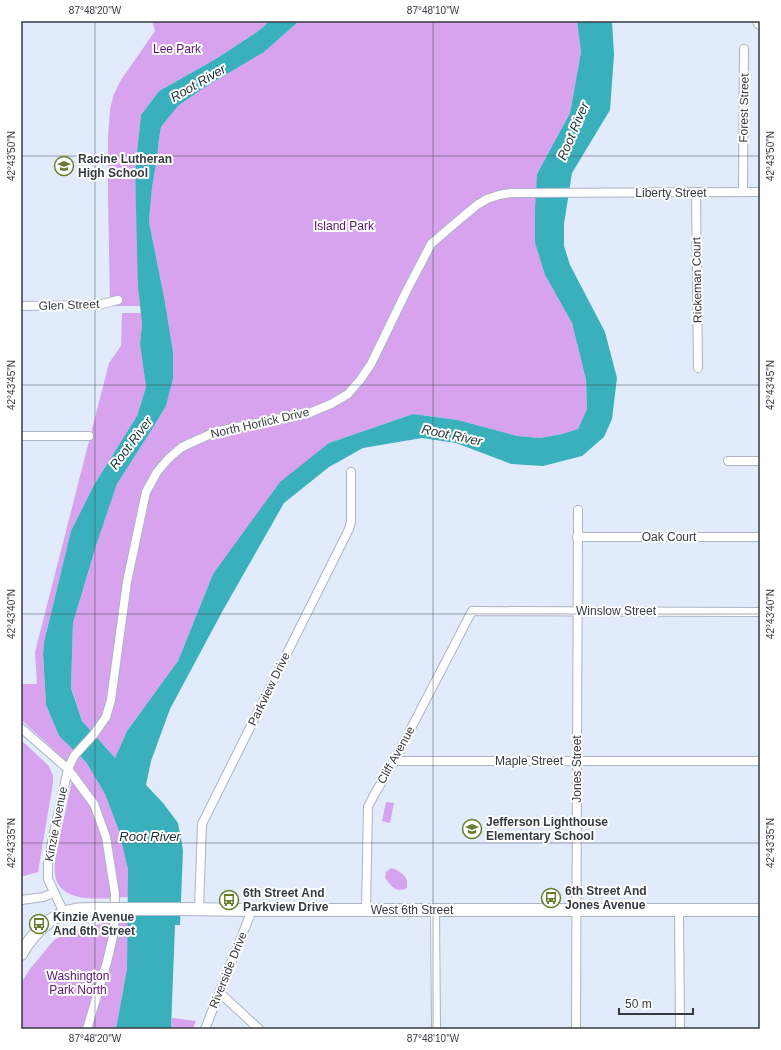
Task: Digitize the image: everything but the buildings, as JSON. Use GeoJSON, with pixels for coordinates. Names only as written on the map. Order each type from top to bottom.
{"type":"FeatureCollection","features":[{"type":"Feature","properties":{"kind":"street","name":"Forest Street"},"geometry":{"type":"LineString","coordinates":[[743,192],[744,49]]}},
{"type":"Feature","properties":{"kind":"street","name":"Rickeman Court"},"geometry":{"type":"LineString","coordinates":[[696,192],[698,368]]}},
{"type":"Feature","properties":{"kind":"street","name":"Liberty Street"},"geometry":{"type":"LineString","coordinates":[[582,193],[760,192]]}},
{"type":"Feature","properties":{"kind":"street","name":"North Horlick Drive"},"geometry":{"type":"LineString","coordinates":[[68,768],[74,756],[100,727],[106,717],[111,700],[126,582],[146,492],[157,472],[169,458],[182,447],[215,432],[307,414],[331,404],[348,394],[371,364],[431,244],[478,204],[499,195],[519,193],[582,193]]}},
{"type":"Feature","properties":{"kind":"street","name":"Glen Street"},"geometry":{"type":"LineString","coordinates":[[21,306],[98,305],[118,300]]}},
{"type":"Feature","properties":{"kind":"street"},"geometry":{"type":"LineString","coordinates":[[21,436],[89,436]]}},
{"type":"Feature","properties":{"kind":"street"},"geometry":{"type":"LineString","coordinates":[[728,460],[760,461]]}},
{"type":"Feature","properties":{"kind":"street","name":"Parkview Drive"},"geometry":{"type":"LineString","coordinates":[[199,909],[202,824],[349,529],[351,521],[351,472]]}},
{"type":"Feature","properties":{"kind":"street","name":"Jones Street"},"geometry":{"type":"LineString","coordinates":[[576,1029],[578,510]]}},
{"type":"Feature","properties":{"kind":"street","name":"Oak Court"},"geometry":{"type":"LineString","coordinates":[[577,537],[760,537]]}},
{"type":"Feature","properties":{"kind":"street","name":"Winslow Street"},"geometry":{"type":"LineString","coordinates":[[472,611],[760,612]]}},
{"type":"Feature","properties":{"kind":"street","name":"Cliff Avenue"},"geometry":{"type":"LineString","coordinates":[[366,910],[368,808],[472,611]]}},
{"type":"Feature","properties":{"kind":"street"},"geometry":{"type":"LineString","coordinates":[[21,728],[68,768],[94,804],[106,836],[115,894],[114,932],[107,962],[87,1029]]}},
{"type":"Feature","properties":{"kind":"street","name":"Maple Street"},"geometry":{"type":"LineString","coordinates":[[394,761],[760,761]]}},
{"type":"Feature","properties":{"kind":"street","name":"Kinzie Avenue"},"geometry":{"type":"LineString","coordinates":[[64,913],[48,879],[48,864],[68,768]]}},
{"type":"Feature","properties":{"kind":"street"},"geometry":{"type":"LineString","coordinates":[[21,900],[43,897],[54,893]]}},
{"type":"Feature","properties":{"kind":"street","name":"West 6th Street"},"geometry":{"type":"LineString","coordinates":[[64,913],[90,909],[760,910]]}},
{"type":"Feature","properties":{"kind":"street","name":"Riverside Drive"},"geometry":{"type":"LineString","coordinates":[[205,1029],[252,910]]}},
{"type":"Feature","properties":{"kind":"street"},"geometry":{"type":"LineString","coordinates":[[435,910],[436,1029]]}},
{"type":"Feature","properties":{"kind":"street"},"geometry":{"type":"LineString","coordinates":[[680,910],[680,1029]]}},
{"type":"Feature","properties":{"kind":"street"},"geometry":{"type":"LineString","coordinates":[[21,954],[45,924],[64,913]]}},
{"type":"Feature","properties":{"kind":"street"},"geometry":{"type":"LineString","coordinates":[[220,993],[259,1029]]}},
{"type":"Feature","properties":{"kind":"green space","name":"Lee Park"},"geometry":{"type":"Polygon","coordinates":[[[152,21],[270,21],[257,32],[214,60],[159,91],[141,115],[135,172],[140,306],[110,306],[108,137],[110,109],[114,94],[121,80],[155,31],[152,21]]]}},
{"type":"Feature","properties":{"kind":"green space","name":"Island Park"},"geometry":{"type":"Polygon","coordinates":[[[298,21],[577,21],[581,52],[570,113],[537,174],[535,243],[545,275],[572,323],[586,380],[587,409],[578,429],[540,438],[517,436],[458,420],[413,414],[329,443],[213,574],[178,661],[127,731],[115,758],[82,721],[71,687],[73,623],[96,546],[117,484],[166,406],[173,379],[173,352],[165,302],[149,222],[152,188],[161,127],[178,106],[202,89],[264,52],[298,21]]]}},
{"type":"Feature","properties":{"kind":"green space"},"geometry":{"type":"Polygon","coordinates":[[[122,313],[141,313],[142,324],[140,344],[146,387],[137,416],[94,485],[71,531],[44,642],[43,654],[46,705],[59,736],[86,762],[105,794],[119,831],[128,870],[128,897],[96,899],[74,896],[65,891],[58,884],[55,874],[55,860],[74,771],[51,747],[21,720],[21,684],[37,684],[35,652],[109,363],[121,346],[122,313]]]}},
{"type":"Feature","properties":{"kind":"green space"},"geometry":{"type":"Polygon","coordinates":[[[21,740],[49,766],[53,776],[38,872],[24,876],[21,874],[21,740]]]}},
{"type":"Feature","properties":{"kind":"green space"},"geometry":{"type":"Polygon","coordinates":[[[386,802],[394,803],[390,823],[382,821],[386,802]]]}},
{"type":"Feature","properties":{"kind":"green space"},"geometry":{"type":"Polygon","coordinates":[[[391,868],[398,871],[405,877],[407,881],[407,888],[400,890],[394,888],[385,878],[386,872],[391,868]]]}},
{"type":"Feature","properties":{"kind":"green space","name":"Washington Park North"},"geometry":{"type":"Polygon","coordinates":[[[106,923],[128,923],[127,969],[116,1029],[21,1029],[21,983],[30,969],[54,940],[73,930],[106,923]]]}},
{"type":"Feature","properties":{"kind":"green space"},"geometry":{"type":"Polygon","coordinates":[[[172,1018],[196,1021],[193,1029],[171,1029],[172,1018]]]}},
{"type":"Feature","properties":{"kind":"water","name":"Root River"},"geometry":{"type":"Polygon","coordinates":[[[270,21],[298,21],[264,52],[202,89],[178,106],[161,127],[152,188],[149,222],[165,302],[173,352],[173,379],[166,406],[117,484],[96,546],[73,623],[71,688],[82,721],[115,758],[127,731],[178,661],[213,574],[280,482],[329,443],[413,414],[458,420],[517,436],[540,438],[578,429],[587,409],[586,380],[572,323],[545,275],[535,243],[537,174],[570,113],[581,52],[577,21],[612,21],[614,55],[610,110],[572,173],[564,224],[564,246],[570,265],[605,332],[617,378],[612,419],[604,437],[582,456],[543,466],[511,464],[456,443],[422,438],[363,448],[329,467],[284,503],[222,612],[170,709],[151,761],[146,785],[163,803],[178,823],[183,850],[180,925],[175,925],[171,1029],[116,1029],[127,969],[128,870],[119,831],[105,794],[86,762],[59,736],[46,705],[43,654],[44,642],[71,531],[94,485],[137,416],[146,387],[140,344],[142,324],[138,286],[135,171],[141,115],[159,91],[214,60],[257,32],[270,21]]]}},
{"type":"Feature","properties":{"kind":"place","name":"Racine Lutheran High School"},"geometry":{"type":"Point","coordinates":[64,166]}},
{"type":"Feature","properties":{"kind":"place","name":"Jefferson Lighthouse Elementary School"},"geometry":{"type":"Point","coordinates":[472,829]}},
{"type":"Feature","properties":{"kind":"place","name":"6th Street And Jones Avenue"},"geometry":{"type":"Point","coordinates":[551,898]}},
{"type":"Feature","properties":{"kind":"place","name":"6th Street And Parkview Drive"},"geometry":{"type":"Point","coordinates":[229,900]}},
{"type":"Feature","properties":{"kind":"place","name":"Kinzie Avenue And 6th Street"},"geometry":{"type":"Point","coordinates":[39,924]}}]}
